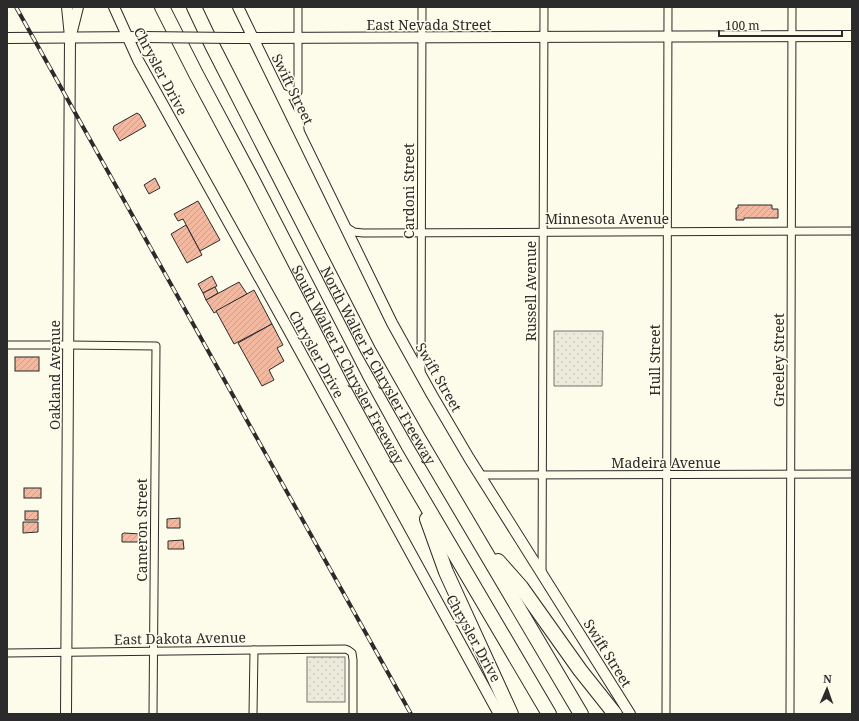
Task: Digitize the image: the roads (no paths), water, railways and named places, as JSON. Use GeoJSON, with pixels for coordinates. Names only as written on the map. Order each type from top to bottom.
{"type":"FeatureCollection","features":[{"type":"Feature","properties":{"kind":"highway","name":"South Walter P. Chrysler Freeway"},"geometry":{"type":"LineString","coordinates":[[162,7],[356,381],[396,454],[549,714]]}},
{"type":"Feature","properties":{"kind":"highway","name":"North Walter P. Chrysler Freeway"},"geometry":{"type":"LineString","coordinates":[[194,7],[212,46],[368,350],[418,438],[581,714]]}},
{"type":"Feature","properties":{"kind":"highway"},"geometry":{"type":"LineString","coordinates":[[415,486],[446,572],[511,714]]}},
{"type":"Feature","properties":{"kind":"highway"},"geometry":{"type":"LineString","coordinates":[[472,530],[521,587],[580,670],[615,714]]}},
{"type":"Feature","properties":{"kind":"main road"},"geometry":{"type":"LineString","coordinates":[[66,7],[70,37]]}},
{"type":"Feature","properties":{"kind":"main road"},"geometry":{"type":"LineString","coordinates":[[70,37],[78,7]]}},
{"type":"Feature","properties":{"kind":"main road","name":"Chrysler Drive"},"geometry":{"type":"LineString","coordinates":[[114,7],[138,60],[284,322],[499,714]]}},
{"type":"Feature","properties":{"kind":"main road"},"geometry":{"type":"LineString","coordinates":[[238,7],[253,38]]}},
{"type":"Feature","properties":{"kind":"main road","name":"East Nevada Street"},"geometry":{"type":"LineString","coordinates":[[7,38],[852,36]]}},
{"type":"Feature","properties":{"kind":"main road","name":"Oakland Avenue"},"geometry":{"type":"LineString","coordinates":[[66,714],[70,37]]}},
{"type":"Feature","properties":{"kind":"main road","name":"Swift Street"},"geometry":{"type":"LineString","coordinates":[[253,38],[392,323],[480,475],[630,714]]}},
{"type":"Feature","properties":{"kind":"street"},"geometry":{"type":"LineString","coordinates":[[298,7],[298,92],[296,96],[301,137]]}},
{"type":"Feature","properties":{"kind":"street","name":"Cardoni Street"},"geometry":{"type":"LineString","coordinates":[[421,375],[422,7]]}},
{"type":"Feature","properties":{"kind":"street","name":"Russell Avenue"},"geometry":{"type":"LineString","coordinates":[[542,575],[544,7]]}},
{"type":"Feature","properties":{"kind":"street","name":"Hull Street"},"geometry":{"type":"LineString","coordinates":[[666,714],[668,7]]}},
{"type":"Feature","properties":{"kind":"street","name":"Greeley Street"},"geometry":{"type":"LineString","coordinates":[[790,714],[792,7]]}},
{"type":"Feature","properties":{"kind":"street"},"geometry":{"type":"LineString","coordinates":[[278,91],[293,96],[297,94]]}},
{"type":"Feature","properties":{"kind":"street","name":"Minnesota Avenue"},"geometry":{"type":"LineString","coordinates":[[344,225],[354,232],[362,233],[852,231]]}},
{"type":"Feature","properties":{"kind":"street","name":"Minnesota Avenue"},"geometry":{"type":"LineString","coordinates":[[350,238],[362,233]]}},
{"type":"Feature","properties":{"kind":"street"},"geometry":{"type":"LineString","coordinates":[[7,346],[68,344]]}},
{"type":"Feature","properties":{"kind":"street","name":"Cameron Street"},"geometry":{"type":"LineString","coordinates":[[68,344],[156,346],[153,714]]}},
{"type":"Feature","properties":{"kind":"street","name":"Madeira Avenue"},"geometry":{"type":"LineString","coordinates":[[480,475],[852,474]]}},
{"type":"Feature","properties":{"kind":"street","name":"East Dakota Avenue"},"geometry":{"type":"LineString","coordinates":[[7,653],[345,649],[352,653],[353,660],[352,714]]}},
{"type":"Feature","properties":{"kind":"street"},"geometry":{"type":"LineString","coordinates":[[253,714],[254,650]]}},
{"type":"Feature","properties":{"kind":"railway"},"geometry":{"type":"LineString","coordinates":[[16,7],[411,714]]}}]}
